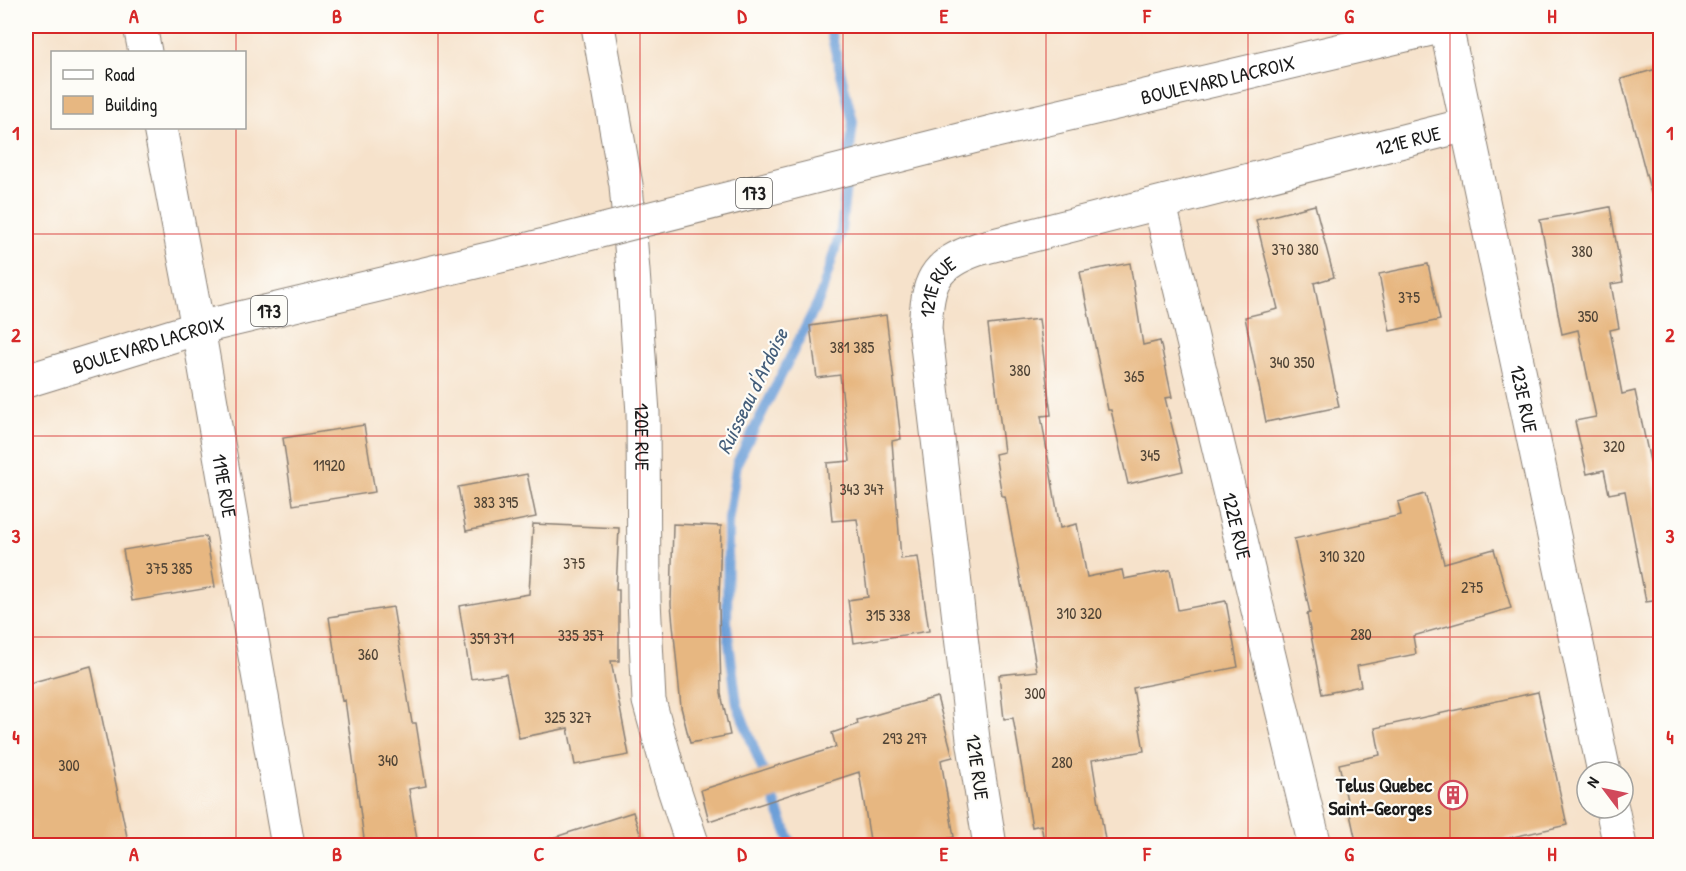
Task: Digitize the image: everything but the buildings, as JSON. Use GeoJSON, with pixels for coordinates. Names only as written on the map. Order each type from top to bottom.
{"type":"FeatureCollection","features":[{"type":"Feature","properties":{"kind":"street"},"geometry":{"type":"LineString","coordinates":[[140,26],[145,51]]}},
{"type":"Feature","properties":{"kind":"street","name":"120E RUE"},"geometry":{"type":"LineString","coordinates":[[597,26],[626,185],[644,413],[644,600],[649,701],[671,780],[693,846]]}},
{"type":"Feature","properties":{"kind":"street","name":"123E RUE"},"geometry":{"type":"LineString","coordinates":[[1445,26],[1601,760]]}},
{"type":"Feature","properties":{"kind":"street","name":"BOULEVARD LACROIX"},"geometry":{"type":"LineString","coordinates":[[26,381],[198,328],[517,252],[992,132],[1445,26]]}},
{"type":"Feature","properties":{"kind":"street","name":"121E RUE"},"geometry":{"type":"LineString","coordinates":[[990,846],[973,739],[925,328],[927,294],[939,270],[958,256],[1466,125]]}},
{"type":"Feature","properties":{"kind":"street","name":"119E RUE"},"geometry":{"type":"LineString","coordinates":[[160,129],[198,328],[288,846]]}},
{"type":"Feature","properties":{"kind":"street","name":"122E RUE"},"geometry":{"type":"LineString","coordinates":[[1160,205],[1315,846]]}},
{"type":"Feature","properties":{"kind":"street"},"geometry":{"type":"LineString","coordinates":[[1615,820],[1620,846]]}},
{"type":"Feature","properties":{"kind":"waterway","name":"Ruisseau d'Ardoise"},"geometry":{"type":"LineString","coordinates":[[792,846],[737,704],[727,627],[728,522],[737,463],[820,298],[841,230],[853,122],[829,26]]}},
{"type":"Feature","properties":{"kind":"place","name":"Telus Quebec Saint-Georges"},"geometry":{"type":"Point","coordinates":[1453,795]}}]}
